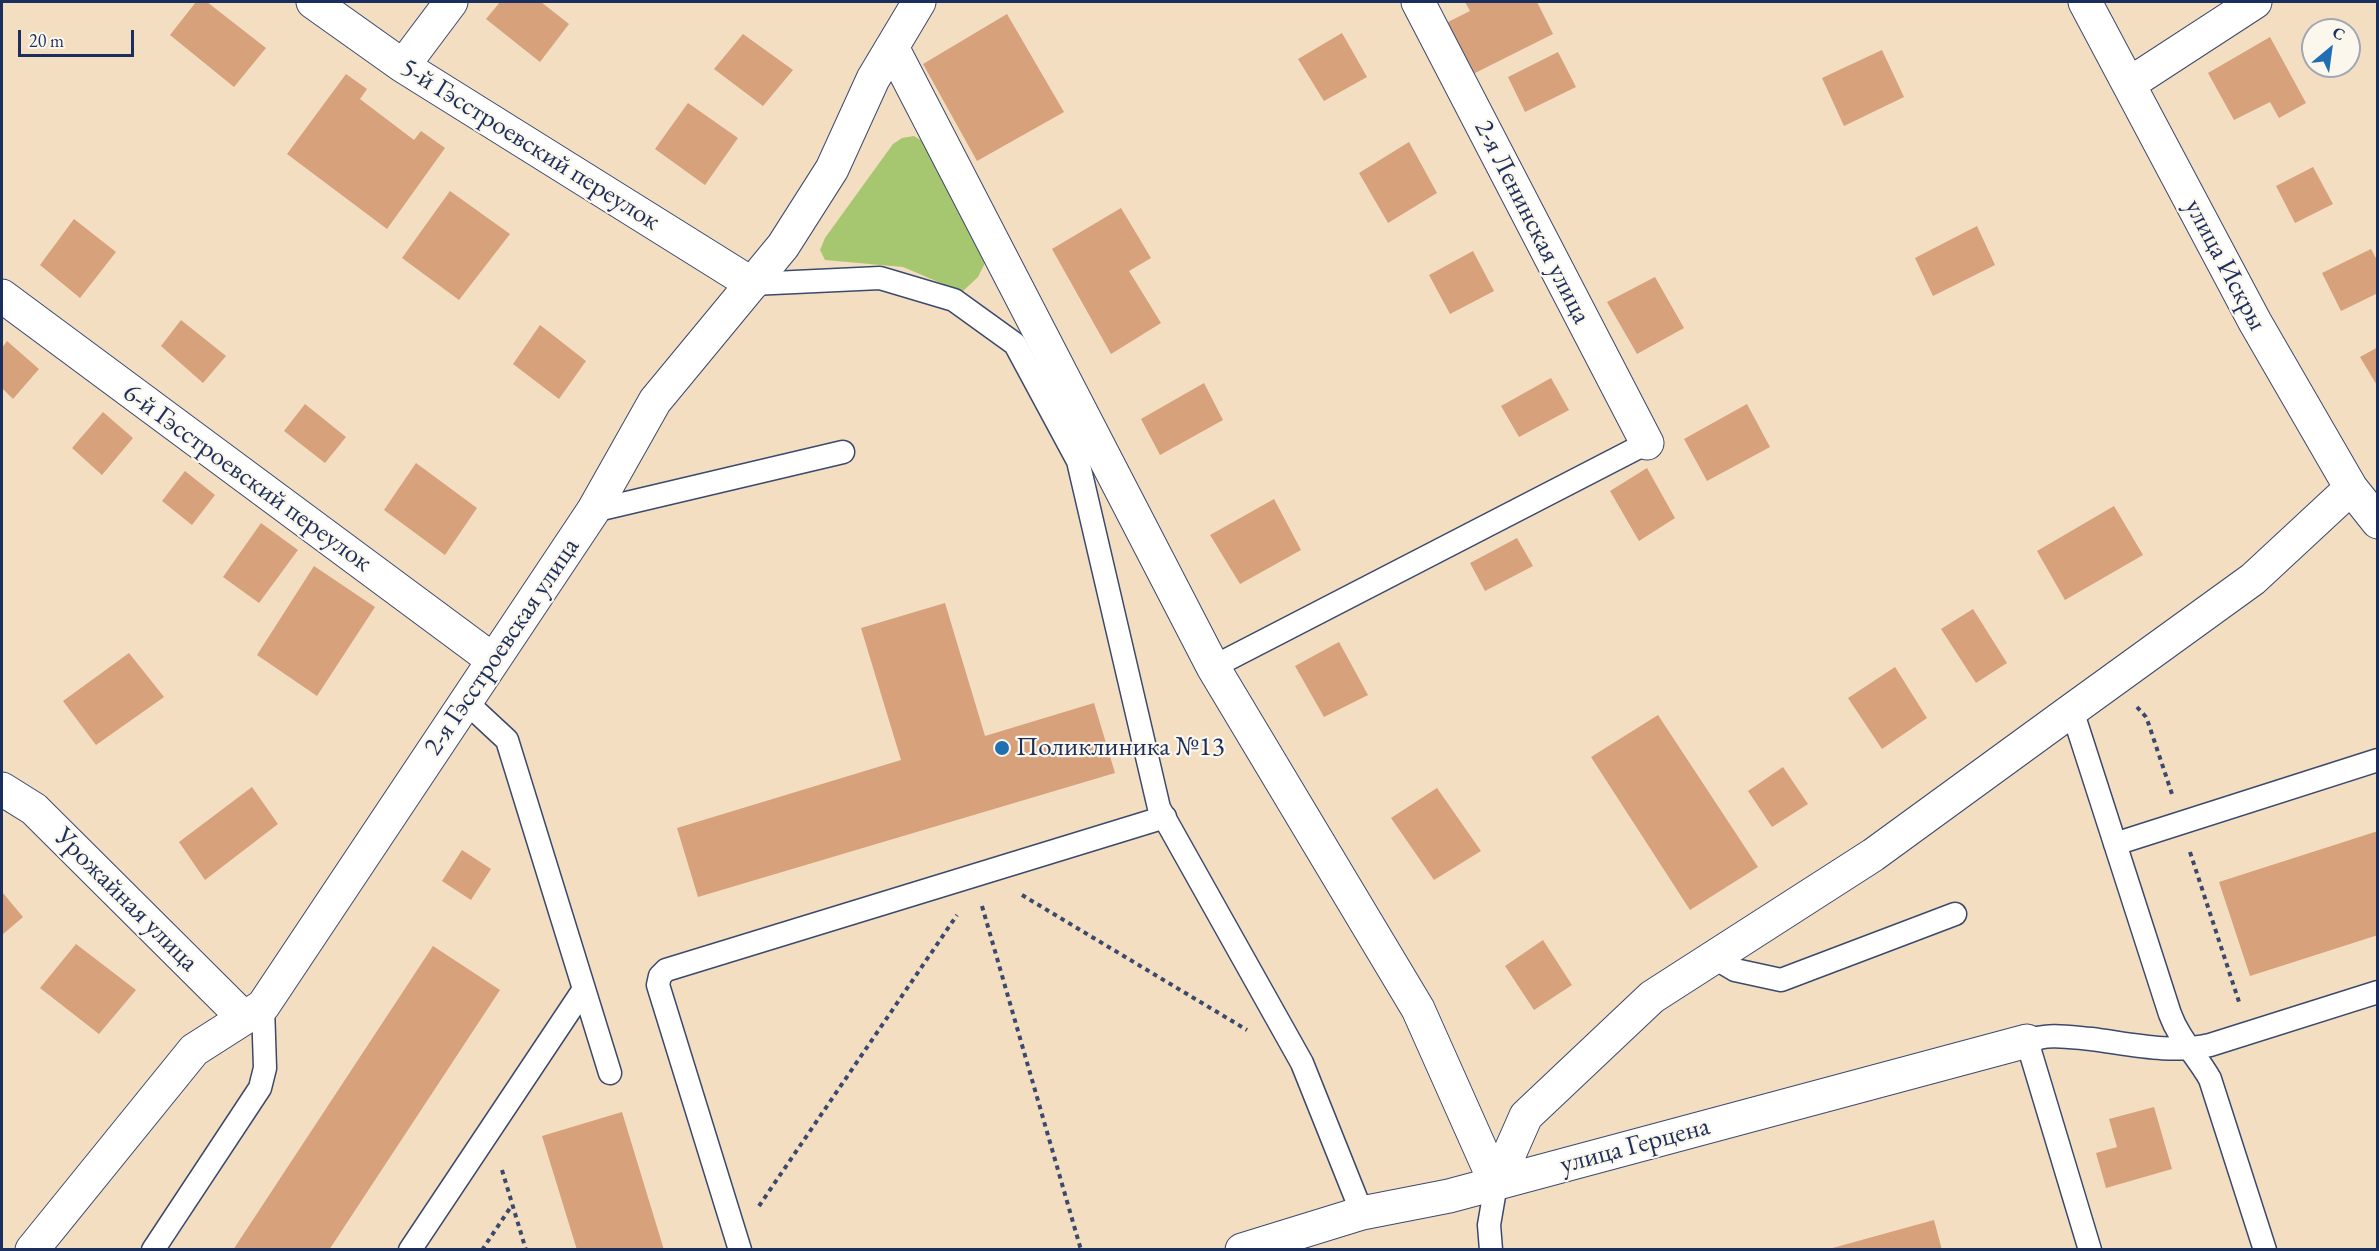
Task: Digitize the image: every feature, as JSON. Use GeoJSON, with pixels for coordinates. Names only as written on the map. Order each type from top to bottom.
{"type":"FeatureCollection","features":[{"type":"Feature","properties":{"kind":"street","name":"5-й Гэсстроевский переулок"},"geometry":{"type":"LineString","coordinates":[[313,2],[403,66],[752,284]]}},
{"type":"Feature","properties":{"kind":"street"},"geometry":{"type":"LineString","coordinates":[[403,66],[451,2]]}},
{"type":"Feature","properties":{"kind":"street","name":"2-я Гэсстроевская улица"},"geometry":{"type":"LineString","coordinates":[[32,1250],[194,1050],[254,1012],[593,511],[655,400],[783,246],[832,169],[873,79],[919,2]]}},
{"type":"Feature","properties":{"kind":"street","name":"2-я Ленинская улица"},"geometry":{"type":"LineString","coordinates":[[1418,2],[1647,443]]}},
{"type":"Feature","properties":{"kind":"street","name":"улица Искры"},"geometry":{"type":"LineString","coordinates":[[2085,2],[2255,322],[2351,488],[2378,522]]}},
{"type":"Feature","properties":{"kind":"street"},"geometry":{"type":"LineString","coordinates":[[2128,84],[2255,2]]}},
{"type":"Feature","properties":{"kind":"street"},"geometry":{"type":"LineString","coordinates":[[892,47],[1213,667],[1418,1009],[1496,1184]]}},
{"type":"Feature","properties":{"kind":"street","name":"6-й Гэсстроевский переулок"},"geometry":{"type":"LineString","coordinates":[[2,296],[493,660]]}},
{"type":"Feature","properties":{"kind":"street"},"geometry":{"type":"LineString","coordinates":[[1496,1184],[1526,1116],[1652,996],[1873,855],[2253,579],[2351,488]]}},
{"type":"Feature","properties":{"kind":"street","name":"Урожайная улица"},"geometry":{"type":"LineString","coordinates":[[2,789],[34,809],[254,1012]]}},
{"type":"Feature","properties":{"kind":"street","name":"улица Герцена"},"geometry":{"type":"LineString","coordinates":[[1242,1250],[1362,1213],[1496,1184],[2027,1041]]}},
{"type":"Feature","properties":{"kind":"lane"},"geometry":{"type":"LineString","coordinates":[[752,284],[880,278],[954,300],[1015,344],[1078,461],[1156,797],[1302,1063],[1362,1213]]}},
{"type":"Feature","properties":{"kind":"lane"},"geometry":{"type":"LineString","coordinates":[[1213,667],[1647,443]]}},
{"type":"Feature","properties":{"kind":"lane"},"geometry":{"type":"LineString","coordinates":[[593,511],[843,452]]}},
{"type":"Feature","properties":{"kind":"lane"},"geometry":{"type":"LineString","coordinates":[[465,702],[507,740],[610,1073]]}},
{"type":"Feature","properties":{"kind":"lane"},"geometry":{"type":"LineString","coordinates":[[2072,710],[2173,1023],[2200,1063],[2214,1089],[2265,1250]]}},
{"type":"Feature","properties":{"kind":"lane"},"geometry":{"type":"LineString","coordinates":[[2115,844],[2378,760]]}},
{"type":"Feature","properties":{"kind":"lane"},"geometry":{"type":"LineString","coordinates":[[738,1244],[658,985],[660,976],[666,970],[975,881],[1165,817]]}},
{"type":"Feature","properties":{"kind":"lane"},"geometry":{"type":"LineString","coordinates":[[1713,957],[1736,970],[1781,980],[1955,914]]}},
{"type":"Feature","properties":{"kind":"lane"},"geometry":{"type":"LineString","coordinates":[[410,1250],[584,988]]}},
{"type":"Feature","properties":{"kind":"lane"},"geometry":{"type":"LineString","coordinates":[[2090,1250],[2027,1041],[2040,1036],[2062,1036],[2189,1049],[2210,1046],[2378,992]]}},
{"type":"Feature","properties":{"kind":"lane"},"geometry":{"type":"LineString","coordinates":[[153,1250],[260,1088],[265,1068],[254,1012]]}},
{"type":"Feature","properties":{"kind":"lane"},"geometry":{"type":"LineString","coordinates":[[1491,1250],[1489,1225],[1496,1184]]}},
{"type":"Feature","properties":{"kind":"path"},"geometry":{"type":"LineString","coordinates":[[738,1244],[975,881]]}},
{"type":"Feature","properties":{"kind":"path"},"geometry":{"type":"LineString","coordinates":[[975,881],[1081,1250]]}},
{"type":"Feature","properties":{"kind":"path"},"geometry":{"type":"LineString","coordinates":[[1018,892],[1251,1033]]}},
{"type":"Feature","properties":{"kind":"path"},"geometry":{"type":"LineString","coordinates":[[489,1130],[526,1250]]}},
{"type":"Feature","properties":{"kind":"path"},"geometry":{"type":"LineString","coordinates":[[482,1250],[512,1204]]}},
{"type":"Feature","properties":{"kind":"green space"},"geometry":{"type":"Polygon","coordinates":[[[914,136],[927,144],[988,257],[978,277],[962,292],[903,267],[825,260],[820,250],[825,238],[893,144],[902,138],[914,136]]]}},
{"type":"Feature","properties":{"kind":"building"},"geometry":{"type":"Polygon","coordinates":[[[196,2],[207,2],[266,48],[234,87],[170,35],[196,2]]]}},
{"type":"Feature","properties":{"kind":"building"},"geometry":{"type":"Polygon","coordinates":[[[500,2],[541,2],[569,24],[540,62],[486,19],[500,2]]]}},
{"type":"Feature","properties":{"kind":"building"},"geometry":{"type":"Polygon","coordinates":[[[1465,2],[1537,2],[1553,34],[1469,76],[1444,24],[1470,11],[1465,2]]]}},
{"type":"Feature","properties":{"kind":"building"},"geometry":{"type":"Polygon","coordinates":[[[1007,14],[1064,112],[977,161],[923,64],[1007,14]]]}},
{"type":"Feature","properties":{"kind":"building"},"geometry":{"type":"Polygon","coordinates":[[[1342,33],[1367,77],[1324,101],[1298,59],[1342,33]]]}},
{"type":"Feature","properties":{"kind":"building"},"geometry":{"type":"Polygon","coordinates":[[[743,34],[793,70],[763,106],[714,69],[743,34]]]}},
{"type":"Feature","properties":{"kind":"building"},"geometry":{"type":"Polygon","coordinates":[[[2270,37],[2306,103],[2279,118],[2270,102],[2234,120],[2208,73],[2270,37]]]}},
{"type":"Feature","properties":{"kind":"building"},"geometry":{"type":"Polygon","coordinates":[[[1882,50],[1904,97],[1844,126],[1822,78],[1882,50]]]}},
{"type":"Feature","properties":{"kind":"building"},"geometry":{"type":"Polygon","coordinates":[[[1558,52],[1576,87],[1525,112],[1508,77],[1558,52]]]}},
{"type":"Feature","properties":{"kind":"building"},"geometry":{"type":"Polygon","coordinates":[[[346,74],[367,89],[360,99],[414,140],[421,131],[445,148],[387,229],[287,154],[346,74]]]}},
{"type":"Feature","properties":{"kind":"building"},"geometry":{"type":"Polygon","coordinates":[[[688,103],[738,138],[705,185],[655,149],[688,103]]]}},
{"type":"Feature","properties":{"kind":"building"},"geometry":{"type":"Polygon","coordinates":[[[1409,142],[1437,193],[1388,223],[1359,173],[1409,142]]]}},
{"type":"Feature","properties":{"kind":"building"},"geometry":{"type":"Polygon","coordinates":[[[2313,167],[2333,204],[2295,223],[2276,186],[2313,167]]]}},
{"type":"Feature","properties":{"kind":"building"},"geometry":{"type":"Polygon","coordinates":[[[450,191],[510,234],[459,300],[402,258],[450,191]]]}},
{"type":"Feature","properties":{"kind":"building"},"geometry":{"type":"Polygon","coordinates":[[[1121,208],[1151,258],[1129,271],[1161,323],[1111,354],[1052,249],[1121,208]]]}},
{"type":"Feature","properties":{"kind":"building"},"geometry":{"type":"Polygon","coordinates":[[[74,219],[116,252],[80,298],[40,265],[74,219]]]}},
{"type":"Feature","properties":{"kind":"building"},"geometry":{"type":"Polygon","coordinates":[[[1977,226],[1995,265],[1933,296],[1915,258],[1977,226]]]}},
{"type":"Feature","properties":{"kind":"building"},"geometry":{"type":"Polygon","coordinates":[[[2371,249],[2378,262],[2378,293],[2341,311],[2322,273],[2371,249]]]}},
{"type":"Feature","properties":{"kind":"building"},"geometry":{"type":"Polygon","coordinates":[[[1473,251],[1494,291],[1450,314],[1429,275],[1473,251]]]}},
{"type":"Feature","properties":{"kind":"building"},"geometry":{"type":"Polygon","coordinates":[[[1655,277],[1684,328],[1637,354],[1607,302],[1655,277]]]}},
{"type":"Feature","properties":{"kind":"building"},"geometry":{"type":"Polygon","coordinates":[[[181,320],[226,356],[203,383],[161,346],[181,320]]]}},
{"type":"Feature","properties":{"kind":"building"},"geometry":{"type":"Polygon","coordinates":[[[540,325],[586,361],[559,399],[513,364],[540,325]]]}},
{"type":"Feature","properties":{"kind":"building"},"geometry":{"type":"Polygon","coordinates":[[[7,341],[39,369],[13,399],[2,388],[2,348],[7,341]]]}},
{"type":"Feature","properties":{"kind":"building"},"geometry":{"type":"Polygon","coordinates":[[[2378,347],[2378,387],[2360,357],[2378,347]]]}},
{"type":"Feature","properties":{"kind":"building"},"geometry":{"type":"Polygon","coordinates":[[[1551,378],[1569,410],[1519,437],[1501,406],[1551,378]]]}},
{"type":"Feature","properties":{"kind":"building"},"geometry":{"type":"Polygon","coordinates":[[[1204,383],[1223,420],[1160,455],[1141,419],[1204,383]]]}},
{"type":"Feature","properties":{"kind":"building"},"geometry":{"type":"Polygon","coordinates":[[[305,404],[346,437],[325,463],[284,431],[305,404]]]}},
{"type":"Feature","properties":{"kind":"building"},"geometry":{"type":"Polygon","coordinates":[[[1747,404],[1770,447],[1707,481],[1684,439],[1747,404]]]}},
{"type":"Feature","properties":{"kind":"building"},"geometry":{"type":"Polygon","coordinates":[[[103,412],[133,438],[102,475],[72,448],[103,412]]]}},
{"type":"Feature","properties":{"kind":"building"},"geometry":{"type":"Polygon","coordinates":[[[416,463],[477,508],[445,555],[384,510],[416,463]]]}},
{"type":"Feature","properties":{"kind":"building"},"geometry":{"type":"Polygon","coordinates":[[[1647,468],[1675,518],[1639,541],[1610,491],[1647,468]]]}},
{"type":"Feature","properties":{"kind":"building"},"geometry":{"type":"Polygon","coordinates":[[[185,471],[215,495],[192,525],[162,501],[185,471]]]}},
{"type":"Feature","properties":{"kind":"building"},"geometry":{"type":"Polygon","coordinates":[[[1274,499],[1301,550],[1240,584],[1210,535],[1274,499]]]}},
{"type":"Feature","properties":{"kind":"building"},"geometry":{"type":"Polygon","coordinates":[[[2114,506],[2143,555],[2065,600],[2037,551],[2114,506]]]}},
{"type":"Feature","properties":{"kind":"building"},"geometry":{"type":"Polygon","coordinates":[[[261,523],[298,550],[259,603],[223,577],[261,523]]]}},
{"type":"Feature","properties":{"kind":"building"},"geometry":{"type":"Polygon","coordinates":[[[1517,538],[1533,566],[1485,591],[1470,563],[1517,538]]]}},
{"type":"Feature","properties":{"kind":"building"},"geometry":{"type":"Polygon","coordinates":[[[314,566],[375,607],[317,696],[257,655],[314,566]]]}},
{"type":"Feature","properties":{"kind":"building","name":"Поликлиника №13"},"geometry":{"type":"Polygon","coordinates":[[[945,603],[985,736],[1094,703],[1115,773],[698,897],[677,828],[901,760],[861,628],[945,603]]]}},
{"type":"Feature","properties":{"kind":"building"},"geometry":{"type":"Polygon","coordinates":[[[1973,609],[2007,663],[1976,683],[1941,629],[1973,609]]]}},
{"type":"Feature","properties":{"kind":"building"},"geometry":{"type":"Polygon","coordinates":[[[1339,642],[1368,695],[1324,717],[1295,666],[1339,642]]]}},
{"type":"Feature","properties":{"kind":"building"},"geometry":{"type":"Polygon","coordinates":[[[129,653],[164,697],[96,745],[63,701],[129,653]]]}},
{"type":"Feature","properties":{"kind":"building"},"geometry":{"type":"Polygon","coordinates":[[[1895,667],[1927,718],[1882,749],[1848,698],[1895,667]]]}},
{"type":"Feature","properties":{"kind":"building"},"geometry":{"type":"Polygon","coordinates":[[[1658,715],[1758,867],[1690,910],[1591,757],[1658,715]]]}},
{"type":"Feature","properties":{"kind":"building"},"geometry":{"type":"Polygon","coordinates":[[[1783,767],[1808,804],[1772,827],[1748,791],[1783,767]]]}},
{"type":"Feature","properties":{"kind":"building"},"geometry":{"type":"Polygon","coordinates":[[[252,787],[278,824],[205,880],[179,842],[252,787]]]}},
{"type":"Feature","properties":{"kind":"building"},"geometry":{"type":"Polygon","coordinates":[[[1437,788],[1481,851],[1434,880],[1391,818],[1437,788]]]}},
{"type":"Feature","properties":{"kind":"building"},"geometry":{"type":"Polygon","coordinates":[[[2378,831],[2378,935],[2250,976],[2219,882],[2378,831]]]}},
{"type":"Feature","properties":{"kind":"building"},"geometry":{"type":"Polygon","coordinates":[[[462,850],[491,869],[471,900],[442,881],[462,850]]]}},
{"type":"Feature","properties":{"kind":"building"},"geometry":{"type":"Polygon","coordinates":[[[2,892],[23,917],[2,935],[2,892]]]}},
{"type":"Feature","properties":{"kind":"building"},"geometry":{"type":"Polygon","coordinates":[[[1543,940],[1572,985],[1534,1010],[1505,966],[1543,940]]]}},
{"type":"Feature","properties":{"kind":"building"},"geometry":{"type":"Polygon","coordinates":[[[76,944],[136,990],[99,1034],[40,988],[76,944]]]}},
{"type":"Feature","properties":{"kind":"building"},"geometry":{"type":"Polygon","coordinates":[[[433,946],[500,990],[329,1250],[233,1250],[433,946]]]}},
{"type":"Feature","properties":{"kind":"building"},"geometry":{"type":"Polygon","coordinates":[[[2154,1107],[2172,1169],[2106,1188],[2096,1153],[2117,1147],[2109,1119],[2154,1107]]]}},
{"type":"Feature","properties":{"kind":"building"},"geometry":{"type":"Polygon","coordinates":[[[622,1112],[664,1250],[577,1250],[542,1136],[622,1112]]]}},
{"type":"Feature","properties":{"kind":"building"},"geometry":{"type":"Polygon","coordinates":[[[1934,1220],[1942,1250],[1829,1250],[1829,1249],[1934,1220]]]}},
{"type":"Feature","properties":{"kind":"place","name":"Поликлиника №13"},"geometry":{"type":"Point","coordinates":[1002,748]}}]}
